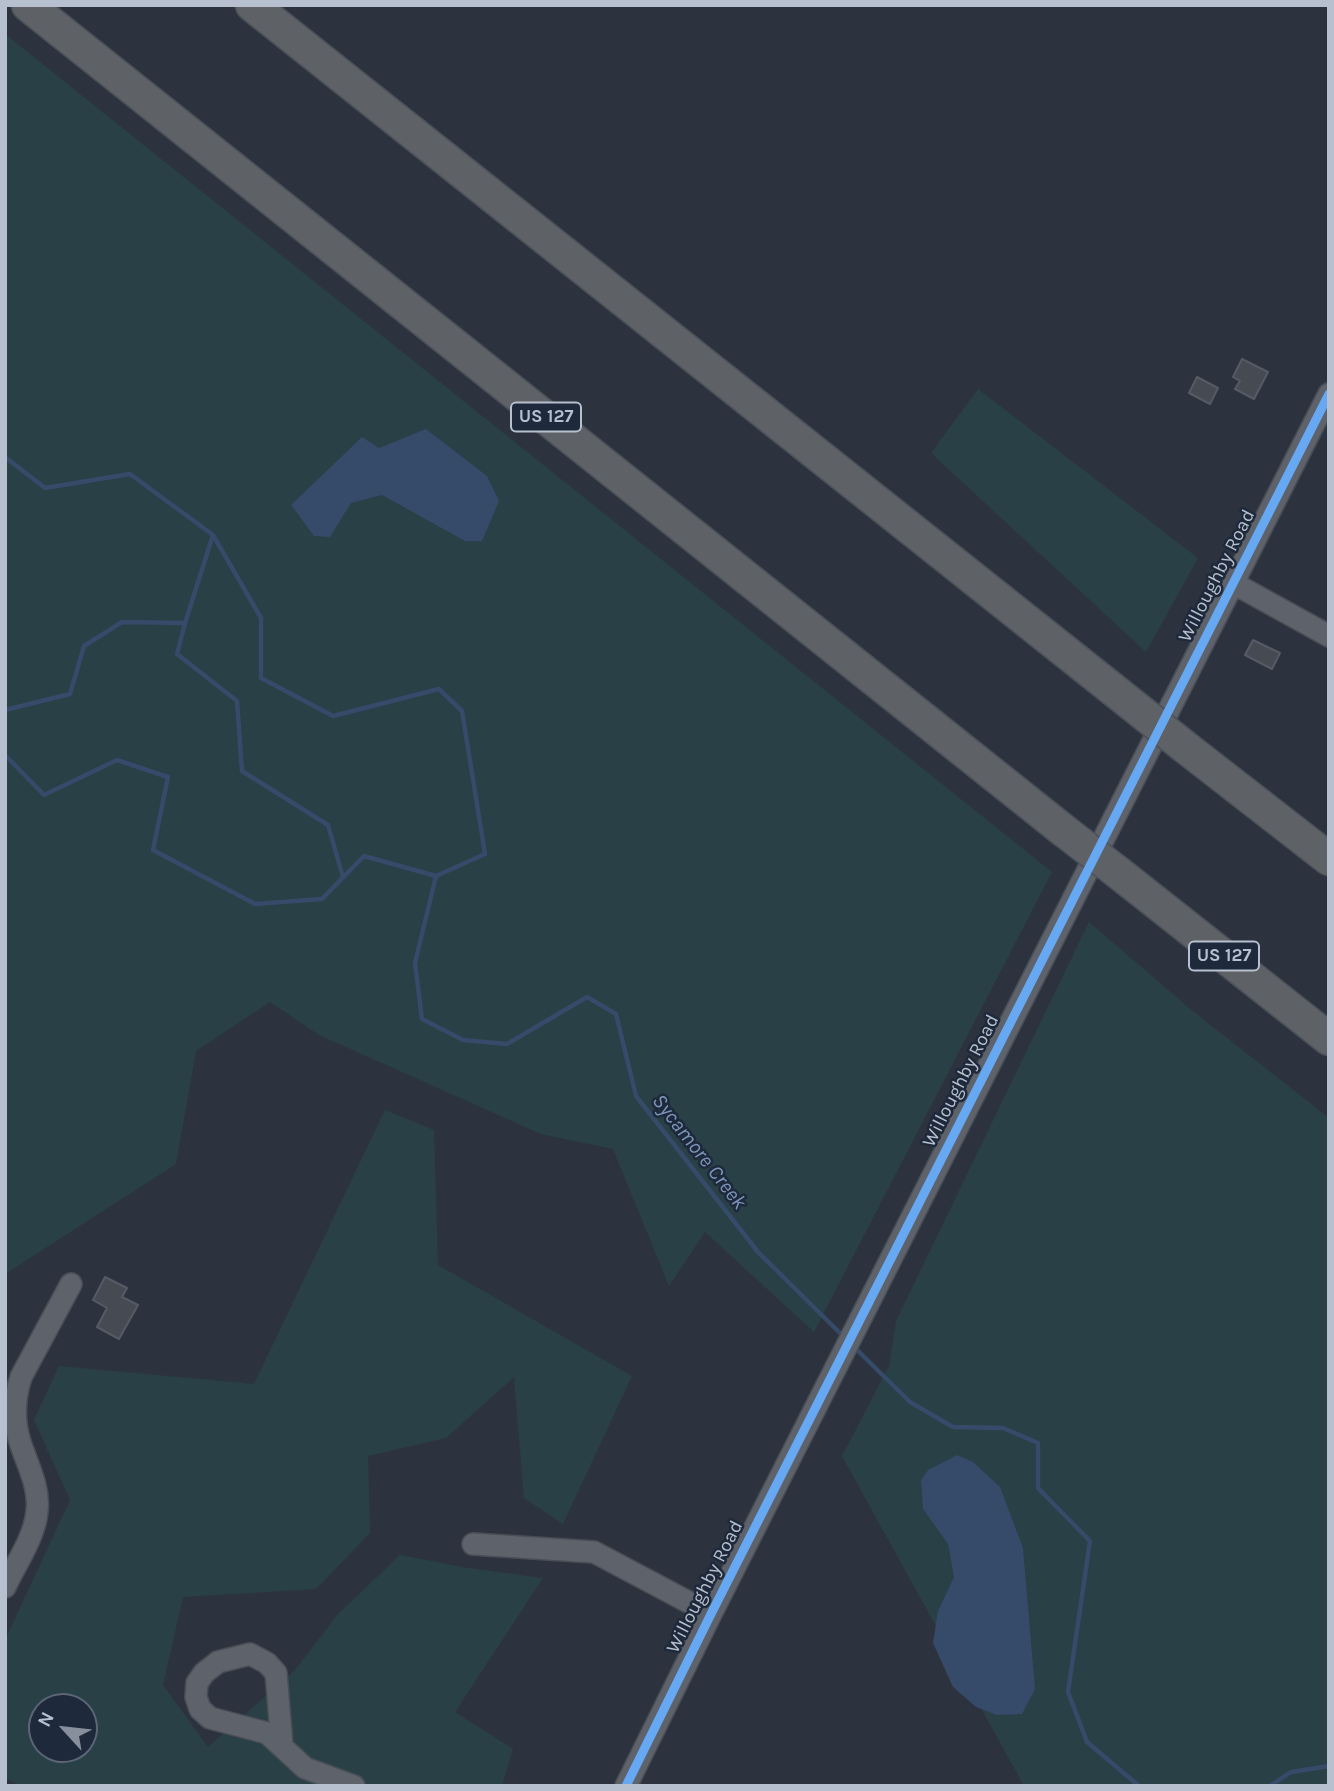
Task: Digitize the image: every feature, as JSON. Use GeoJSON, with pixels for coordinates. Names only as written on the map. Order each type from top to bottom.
{"type":"FeatureCollection","features":[{"type":"Feature","properties":{"kind":"highway","name":"US 127"},"geometry":{"type":"LineString","coordinates":[[28,5],[1329,1039]]}},
{"type":"Feature","properties":{"kind":"highway"},"geometry":{"type":"LineString","coordinates":[[252,5],[1329,859]]}},
{"type":"Feature","properties":{"kind":"highway"},"geometry":{"type":"LineString","coordinates":[[286,5],[500,202]]}},
{"type":"Feature","properties":{"kind":"street","name":"Willoughby Road"},"geometry":{"type":"LineString","coordinates":[[626,1786],[1329,394]]}},
{"type":"Feature","properties":{"kind":"street"},"geometry":{"type":"LineString","coordinates":[[1233,583],[1329,636]]}},
{"type":"Feature","properties":{"kind":"street"},"geometry":{"type":"LineString","coordinates":[[5,1587],[33,1528],[37,1511],[33,1477],[19,1440],[16,1392],[21,1377],[71,1284]]}},
{"type":"Feature","properties":{"kind":"street"},"geometry":{"type":"LineString","coordinates":[[473,1544],[594,1552],[711,1614]]}},
{"type":"Feature","properties":{"kind":"street"},"geometry":{"type":"LineString","coordinates":[[282,1745],[276,1673],[267,1662],[250,1654],[218,1662],[204,1673],[197,1683],[196,1697],[200,1709],[210,1718],[267,1733],[305,1768],[354,1786]]}},
{"type":"Feature","properties":{"kind":"green space"},"geometry":{"type":"Polygon","coordinates":[[[5,34],[1052,872],[814,1332],[705,1232],[669,1286],[613,1149],[541,1134],[319,1035],[270,1002],[196,1051],[176,1164],[5,1274],[5,34]]]}},
{"type":"Feature","properties":{"kind":"green space"},"geometry":{"type":"Polygon","coordinates":[[[978,389],[1198,558],[1146,652],[931,453],[978,389]]]}},
{"type":"Feature","properties":{"kind":"green space"},"geometry":{"type":"Polygon","coordinates":[[[1089,922],[1194,1012],[1329,1118],[1329,1786],[1024,1786],[842,1456],[889,1366],[896,1321],[1089,922]]]}},
{"type":"Feature","properties":{"kind":"green space"},"geometry":{"type":"Polygon","coordinates":[[[385,1110],[434,1130],[438,1265],[632,1376],[563,1524],[524,1498],[514,1377],[446,1438],[368,1456],[370,1533],[316,1589],[183,1597],[163,1685],[208,1747],[295,1670],[338,1614],[400,1555],[543,1578],[455,1712],[513,1749],[502,1786],[21,1786],[5,1778],[5,1640],[70,1500],[34,1420],[59,1366],[254,1384],[385,1110]]]}},
{"type":"Feature","properties":{"kind":"water"},"geometry":{"type":"Polygon","coordinates":[[[426,429],[487,476],[499,501],[482,541],[465,541],[382,495],[351,503],[330,537],[314,536],[291,505],[362,437],[379,448],[426,429]]]}},
{"type":"Feature","properties":{"kind":"water"},"geometry":{"type":"Polygon","coordinates":[[[957,1455],[973,1462],[1000,1487],[1023,1548],[1035,1689],[1022,1714],[997,1715],[976,1707],[953,1687],[933,1643],[938,1611],[954,1577],[948,1544],[923,1509],[921,1480],[928,1470],[957,1455]]]}},
{"type":"Feature","properties":{"kind":"building"},"geometry":{"type":"Polygon","coordinates":[[[1242,359],[1268,372],[1254,399],[1235,389],[1240,381],[1233,377],[1242,359]]]}},
{"type":"Feature","properties":{"kind":"building"},"geometry":{"type":"Polygon","coordinates":[[[1197,377],[1218,388],[1210,404],[1189,393],[1197,377]]]}},
{"type":"Feature","properties":{"kind":"building"},"geometry":{"type":"Polygon","coordinates":[[[1253,640],[1280,653],[1272,669],[1245,655],[1253,640]]]}},
{"type":"Feature","properties":{"kind":"building"},"geometry":{"type":"Polygon","coordinates":[[[105,1277],[127,1288],[122,1297],[138,1305],[119,1339],[97,1327],[107,1308],[93,1300],[105,1277]]]}},
{"type":"Feature","properties":{"kind":"waterway","name":"Sycamore Creek"},"geometry":{"type":"LineString","coordinates":[[5,457],[45,488],[130,474],[213,535],[185,623],[122,622],[84,646],[70,694],[5,710]]}},
{"type":"Feature","properties":{"kind":"waterway"},"geometry":{"type":"LineString","coordinates":[[213,535],[261,618],[261,678],[333,716],[439,689],[462,711],[485,854],[436,876]]}},
{"type":"Feature","properties":{"kind":"waterway"},"geometry":{"type":"LineString","coordinates":[[185,623],[177,654],[237,701],[242,771],[328,825],[343,877]]}},
{"type":"Feature","properties":{"kind":"waterway","name":"Sycamore Creek"},"geometry":{"type":"LineString","coordinates":[[5,755],[44,795],[117,760],[168,777],[153,850],[255,904],[322,899],[364,856],[436,876],[415,963],[422,1019],[463,1040],[507,1044],[587,997],[616,1014],[636,1096],[758,1252],[844,1337]]}},
{"type":"Feature","properties":{"kind":"waterway","name":"Sycamore Creek"},"geometry":{"type":"LineString","coordinates":[[853,1346],[910,1402],[953,1427],[1003,1428],[1038,1443],[1038,1488],[1090,1541],[1068,1692],[1087,1742],[1139,1786]]}},
{"type":"Feature","properties":{"kind":"waterway","name":"Sycamore Creek"},"geometry":{"type":"LineString","coordinates":[[1270,1786],[1291,1772],[1329,1766]]}},
{"type":"Feature","properties":{"kind":"cycle path"},"geometry":{"type":"LineString","coordinates":[[626,1786],[1329,394]]}}]}
